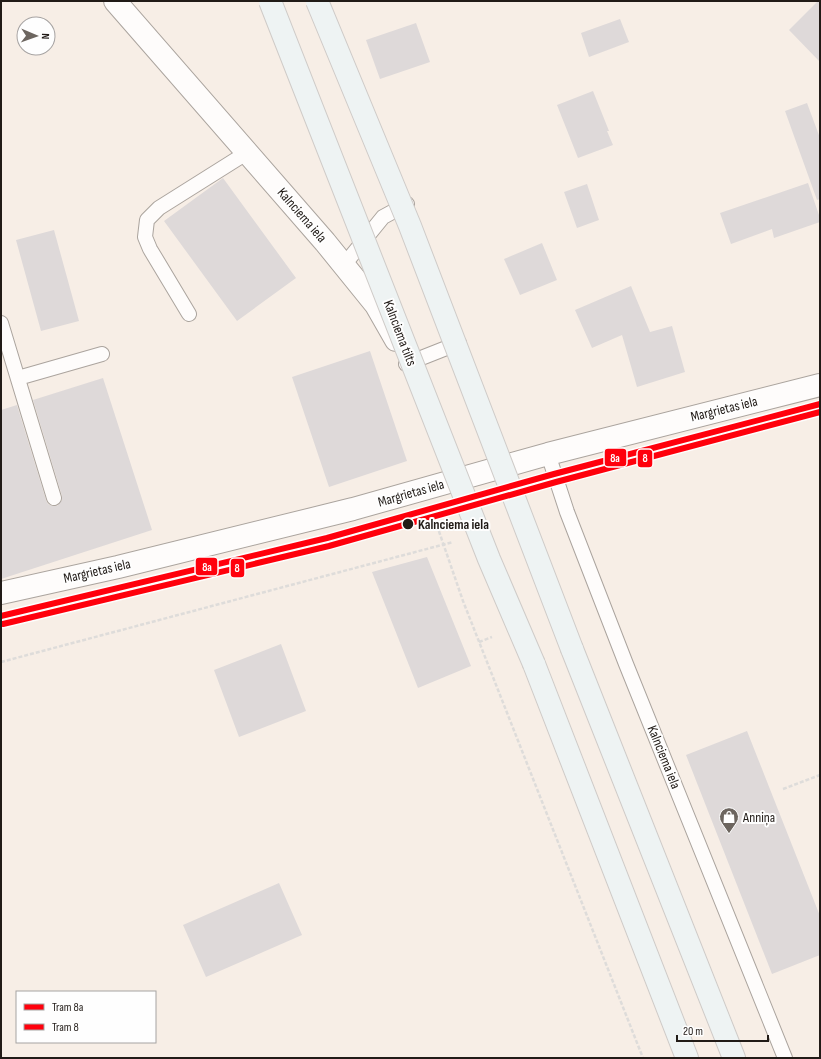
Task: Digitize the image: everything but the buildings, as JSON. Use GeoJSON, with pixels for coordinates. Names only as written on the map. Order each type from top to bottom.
{"type":"FeatureCollection","features":[{"type":"Feature","properties":{"kind":"main road","name":"Kalnciema tilts"},"geometry":{"type":"LineString","coordinates":[[270,1],[486,552],[534,664],[687,1058]]}},
{"type":"Feature","properties":{"kind":"main road"},"geometry":{"type":"LineString","coordinates":[[317,1],[410,226],[572,649],[734,1058]]}},
{"type":"Feature","properties":{"kind":"street","name":"Kalnciema iela"},"geometry":{"type":"LineString","coordinates":[[115,1],[248,152],[376,305],[398,345],[452,481]]}},
{"type":"Feature","properties":{"kind":"street","name":"Margrietas iela"},"geometry":{"type":"LineString","coordinates":[[1,593],[118,567],[353,510],[548,454],[820,385]]}},
{"type":"Feature","properties":{"kind":"lane"},"geometry":{"type":"LineString","coordinates":[[382,139],[507,466]]}},
{"type":"Feature","properties":{"kind":"lane"},"geometry":{"type":"LineString","coordinates":[[189,314],[150,249],[145,237],[147,220],[159,208],[248,152]]}},
{"type":"Feature","properties":{"kind":"lane"},"geometry":{"type":"LineString","coordinates":[[344,265],[383,217],[407,204]]}},
{"type":"Feature","properties":{"kind":"lane"},"geometry":{"type":"LineString","coordinates":[[2,332],[18,378],[54,498]]}},
{"type":"Feature","properties":{"kind":"lane"},"geometry":{"type":"LineString","coordinates":[[406,364],[459,343]]}},
{"type":"Feature","properties":{"kind":"lane"},"geometry":{"type":"LineString","coordinates":[[18,378],[102,354]]}},
{"type":"Feature","properties":{"kind":"lane","name":"Kalnciema iela"},"geometry":{"type":"LineString","coordinates":[[548,454],[567,512],[626,664],[785,1058]]}},
{"type":"Feature","properties":{"kind":"path"},"geometry":{"type":"LineString","coordinates":[[424,489],[466,608],[642,1058]]}},
{"type":"Feature","properties":{"kind":"path"},"geometry":{"type":"LineString","coordinates":[[1,662],[458,541]]}},
{"type":"Feature","properties":{"kind":"path"},"geometry":{"type":"LineString","coordinates":[[783,789],[820,775]]}},
{"type":"Feature","properties":{"kind":"tram line","name":"8a"},"geometry":{"type":"LineString","coordinates":[[1,616],[327,538],[554,474],[820,404]]}},
{"type":"Feature","properties":{"kind":"tram line","name":"8"},"geometry":{"type":"LineString","coordinates":[[3,624],[329,546],[556,482],[820,412]]}},
{"type":"Feature","properties":{"kind":"place","name":"Kalnciema iela"},"geometry":{"type":"Point","coordinates":[408,524]}},
{"type":"Feature","properties":{"kind":"place","name":"Anniņa"},"geometry":{"type":"Point","coordinates":[729,834]}}]}
